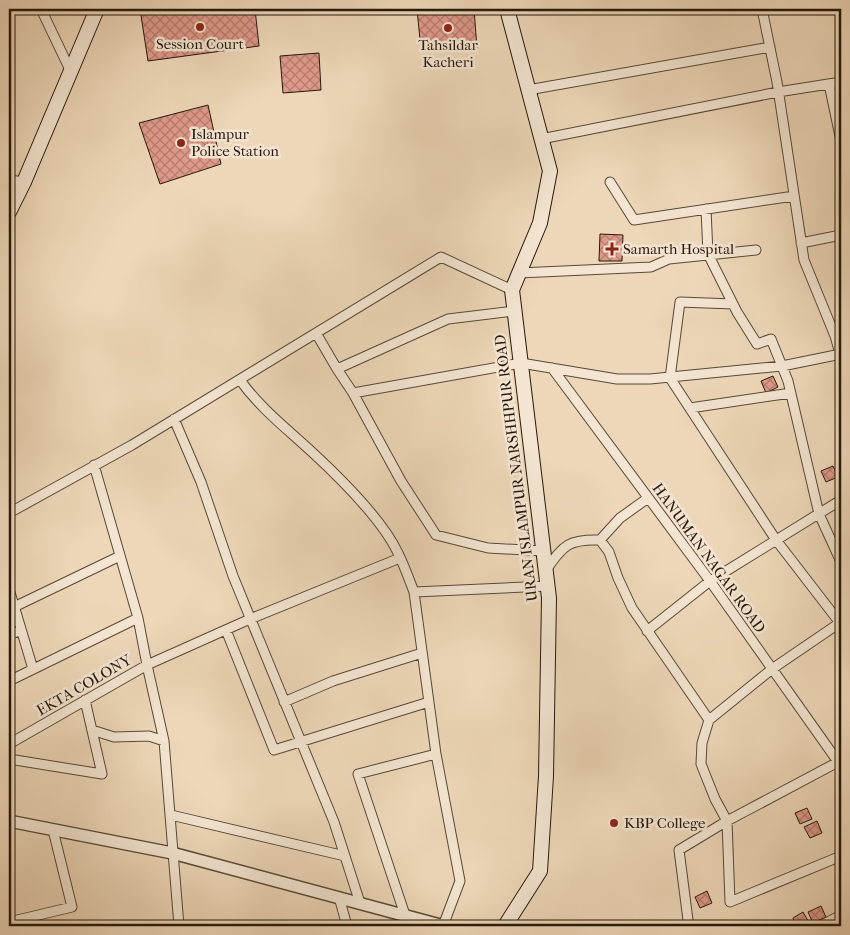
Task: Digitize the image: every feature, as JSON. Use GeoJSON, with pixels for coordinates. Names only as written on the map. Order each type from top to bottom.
{"type":"FeatureCollection","features":[{"type":"Feature","properties":{"kind":"main road"},"geometry":{"type":"LineString","coordinates":[[9,212],[24,182],[97,9]]}},
{"type":"Feature","properties":{"kind":"main road","name":"URAN ISLAMPUR NARSHHPUR ROAD"},"geometry":{"type":"LineString","coordinates":[[505,926],[540,871],[546,776],[549,598],[512,290],[540,223],[550,171],[507,9]]}},
{"type":"Feature","properties":{"kind":"street"},"geometry":{"type":"LineString","coordinates":[[40,9],[71,72]]}},
{"type":"Feature","properties":{"kind":"street"},"geometry":{"type":"LineString","coordinates":[[354,393],[521,363],[617,379],[670,378],[782,366],[841,356],[835,336],[804,260],[778,92],[762,9]]}},
{"type":"Feature","properties":{"kind":"street"},"geometry":{"type":"LineString","coordinates":[[528,90],[770,47]]}},
{"type":"Feature","properties":{"kind":"street"},"geometry":{"type":"LineString","coordinates":[[541,139],[778,92],[841,82]]}},
{"type":"Feature","properties":{"kind":"street"},"geometry":{"type":"LineString","coordinates":[[829,84],[841,141]]}},
{"type":"Feature","properties":{"kind":"street"},"geometry":{"type":"LineString","coordinates":[[9,180],[24,182]]}},
{"type":"Feature","properties":{"kind":"street"},"geometry":{"type":"LineString","coordinates":[[610,182],[634,220],[794,196]]}},
{"type":"Feature","properties":{"kind":"street"},"geometry":{"type":"LineString","coordinates":[[706,209],[708,254],[756,344],[771,339],[782,366],[791,393],[818,514],[841,562]]}},
{"type":"Feature","properties":{"kind":"street"},"geometry":{"type":"LineString","coordinates":[[801,243],[841,235]]}},
{"type":"Feature","properties":{"kind":"street"},"geometry":{"type":"LineString","coordinates":[[519,273],[650,266],[669,259],[756,250]]}},
{"type":"Feature","properties":{"kind":"street"},"geometry":{"type":"LineString","coordinates":[[9,513],[240,380],[441,257],[512,290]]}},
{"type":"Feature","properties":{"kind":"street"},"geometry":{"type":"LineString","coordinates":[[733,304],[680,302],[670,378],[776,540],[840,622],[772,669],[709,720],[702,743],[701,764],[714,799],[727,821],[730,902],[841,856]]}},
{"type":"Feature","properties":{"kind":"street"},"geometry":{"type":"LineString","coordinates":[[337,369],[448,319],[514,311]]}},
{"type":"Feature","properties":{"kind":"street"},"geometry":{"type":"LineString","coordinates":[[316,333],[337,369],[354,393],[402,481],[436,535],[488,548],[543,551]]}},
{"type":"Feature","properties":{"kind":"street","name":"HANUMAN NAGAR ROAD"},"geometry":{"type":"LineString","coordinates":[[552,368],[710,581],[840,764]]}},
{"type":"Feature","properties":{"kind":"street"},"geometry":{"type":"LineString","coordinates":[[9,821],[172,853],[444,926],[460,881],[436,754],[414,592],[400,558],[382,528],[359,500],[311,451],[253,398],[240,380]]}},
{"type":"Feature","properties":{"kind":"street"},"geometry":{"type":"LineString","coordinates":[[690,408],[791,393]]}},
{"type":"Feature","properties":{"kind":"street"},"geometry":{"type":"LineString","coordinates":[[174,419],[200,482],[224,554],[334,822],[360,902]]}},
{"type":"Feature","properties":{"kind":"street"},"geometry":{"type":"LineString","coordinates":[[94,465],[138,618],[164,741],[179,926]]}},
{"type":"Feature","properties":{"kind":"street"},"geometry":{"type":"LineString","coordinates":[[600,540],[620,518],[648,498]]}},
{"type":"Feature","properties":{"kind":"street"},"geometry":{"type":"LineString","coordinates":[[647,631],[710,581],[841,500]]}},
{"type":"Feature","properties":{"kind":"street"},"geometry":{"type":"LineString","coordinates":[[546,570],[558,552],[568,544],[581,539],[600,540]]}},
{"type":"Feature","properties":{"kind":"street"},"geometry":{"type":"LineString","coordinates":[[600,540],[609,552],[618,578],[632,608],[709,720]]}},
{"type":"Feature","properties":{"kind":"street"},"geometry":{"type":"LineString","coordinates":[[14,607],[120,556]]}},
{"type":"Feature","properties":{"kind":"street","name":"EKTA COLONY"},"geometry":{"type":"LineString","coordinates":[[9,744],[147,665],[250,619],[400,558]]}},
{"type":"Feature","properties":{"kind":"street"},"geometry":{"type":"LineString","coordinates":[[414,592],[548,586]]}},
{"type":"Feature","properties":{"kind":"street"},"geometry":{"type":"LineString","coordinates":[[9,590],[33,669]]}},
{"type":"Feature","properties":{"kind":"street"},"geometry":{"type":"LineString","coordinates":[[9,681],[138,618]]}},
{"type":"Feature","properties":{"kind":"street"},"geometry":{"type":"LineString","coordinates":[[9,636],[21,630]]}},
{"type":"Feature","properties":{"kind":"street"},"geometry":{"type":"LineString","coordinates":[[226,630],[274,750],[429,702]]}},
{"type":"Feature","properties":{"kind":"street"},"geometry":{"type":"LineString","coordinates":[[284,702],[333,682],[422,653]]}},
{"type":"Feature","properties":{"kind":"street"},"geometry":{"type":"LineString","coordinates":[[9,760],[102,774],[85,700]]}},
{"type":"Feature","properties":{"kind":"street"},"geometry":{"type":"LineString","coordinates":[[92,730],[114,737],[149,736],[164,741]]}},
{"type":"Feature","properties":{"kind":"street"},"geometry":{"type":"LineString","coordinates":[[405,915],[358,774],[436,754]]}},
{"type":"Feature","properties":{"kind":"street"},"geometry":{"type":"LineString","coordinates":[[688,920],[679,850],[727,821],[840,764]]}},
{"type":"Feature","properties":{"kind":"street"},"geometry":{"type":"LineString","coordinates":[[171,815],[345,856]]}},
{"type":"Feature","properties":{"kind":"street"},"geometry":{"type":"LineString","coordinates":[[9,922],[72,906],[53,830]]}},
{"type":"Feature","properties":{"kind":"street"},"geometry":{"type":"LineString","coordinates":[[339,897],[347,926]]}},
{"type":"Feature","properties":{"kind":"street"},"geometry":{"type":"LineString","coordinates":[[820,926],[841,915]]}},
{"type":"Feature","properties":{"kind":"building","name":"Session Court"},"geometry":{"type":"Polygon","coordinates":[[[140,9],[255,9],[259,46],[148,61],[140,9]]]}},
{"type":"Feature","properties":{"kind":"building","name":"Tahsildar Kacheri"},"geometry":{"type":"Polygon","coordinates":[[[417,9],[474,9],[477,48],[421,50],[417,9]]]}},
{"type":"Feature","properties":{"kind":"building"},"geometry":{"type":"Polygon","coordinates":[[[319,53],[321,90],[283,93],[280,56],[319,53]]]}},
{"type":"Feature","properties":{"kind":"building","name":"Islampur Police Station"},"geometry":{"type":"Polygon","coordinates":[[[208,105],[221,164],[160,184],[139,123],[208,105]]]}},
{"type":"Feature","properties":{"kind":"building"},"geometry":{"type":"Polygon","coordinates":[[[600,234],[623,235],[622,261],[599,261],[600,234]]]}},
{"type":"Feature","properties":{"kind":"building"},"geometry":{"type":"Polygon","coordinates":[[[773,376],[778,387],[766,393],[761,381],[773,376]]]}},
{"type":"Feature","properties":{"kind":"building"},"geometry":{"type":"Polygon","coordinates":[[[833,466],[838,477],[826,482],[821,471],[833,466]]]}},
{"type":"Feature","properties":{"kind":"building"},"geometry":{"type":"Polygon","coordinates":[[[807,808],[812,819],[800,824],[795,813],[807,808]]]}},
{"type":"Feature","properties":{"kind":"building"},"geometry":{"type":"Polygon","coordinates":[[[817,821],[822,833],[810,838],[804,827],[817,821]]]}},
{"type":"Feature","properties":{"kind":"building"},"geometry":{"type":"Polygon","coordinates":[[[707,891],[712,903],[700,908],[695,897],[707,891]]]}},
{"type":"Feature","properties":{"kind":"building"},"geometry":{"type":"Polygon","coordinates":[[[821,906],[826,917],[813,923],[808,912],[821,906]]]}},
{"type":"Feature","properties":{"kind":"building"},"geometry":{"type":"Polygon","coordinates":[[[803,912],[811,926],[796,926],[793,918],[803,912]]]}},
{"type":"Feature","properties":{"kind":"place","name":"Session Court"},"geometry":{"type":"Point","coordinates":[200,27]}},
{"type":"Feature","properties":{"kind":"place","name":"Tahsildar Kacheri"},"geometry":{"type":"Point","coordinates":[448,28]}},
{"type":"Feature","properties":{"kind":"place","name":"Islampur Police Station"},"geometry":{"type":"Point","coordinates":[181,143]}},
{"type":"Feature","properties":{"kind":"place","name":"Samarth Hospital"},"geometry":{"type":"Point","coordinates":[612,249]}},
{"type":"Feature","properties":{"kind":"place","name":"KBP College"},"geometry":{"type":"Point","coordinates":[614,823]}}]}
